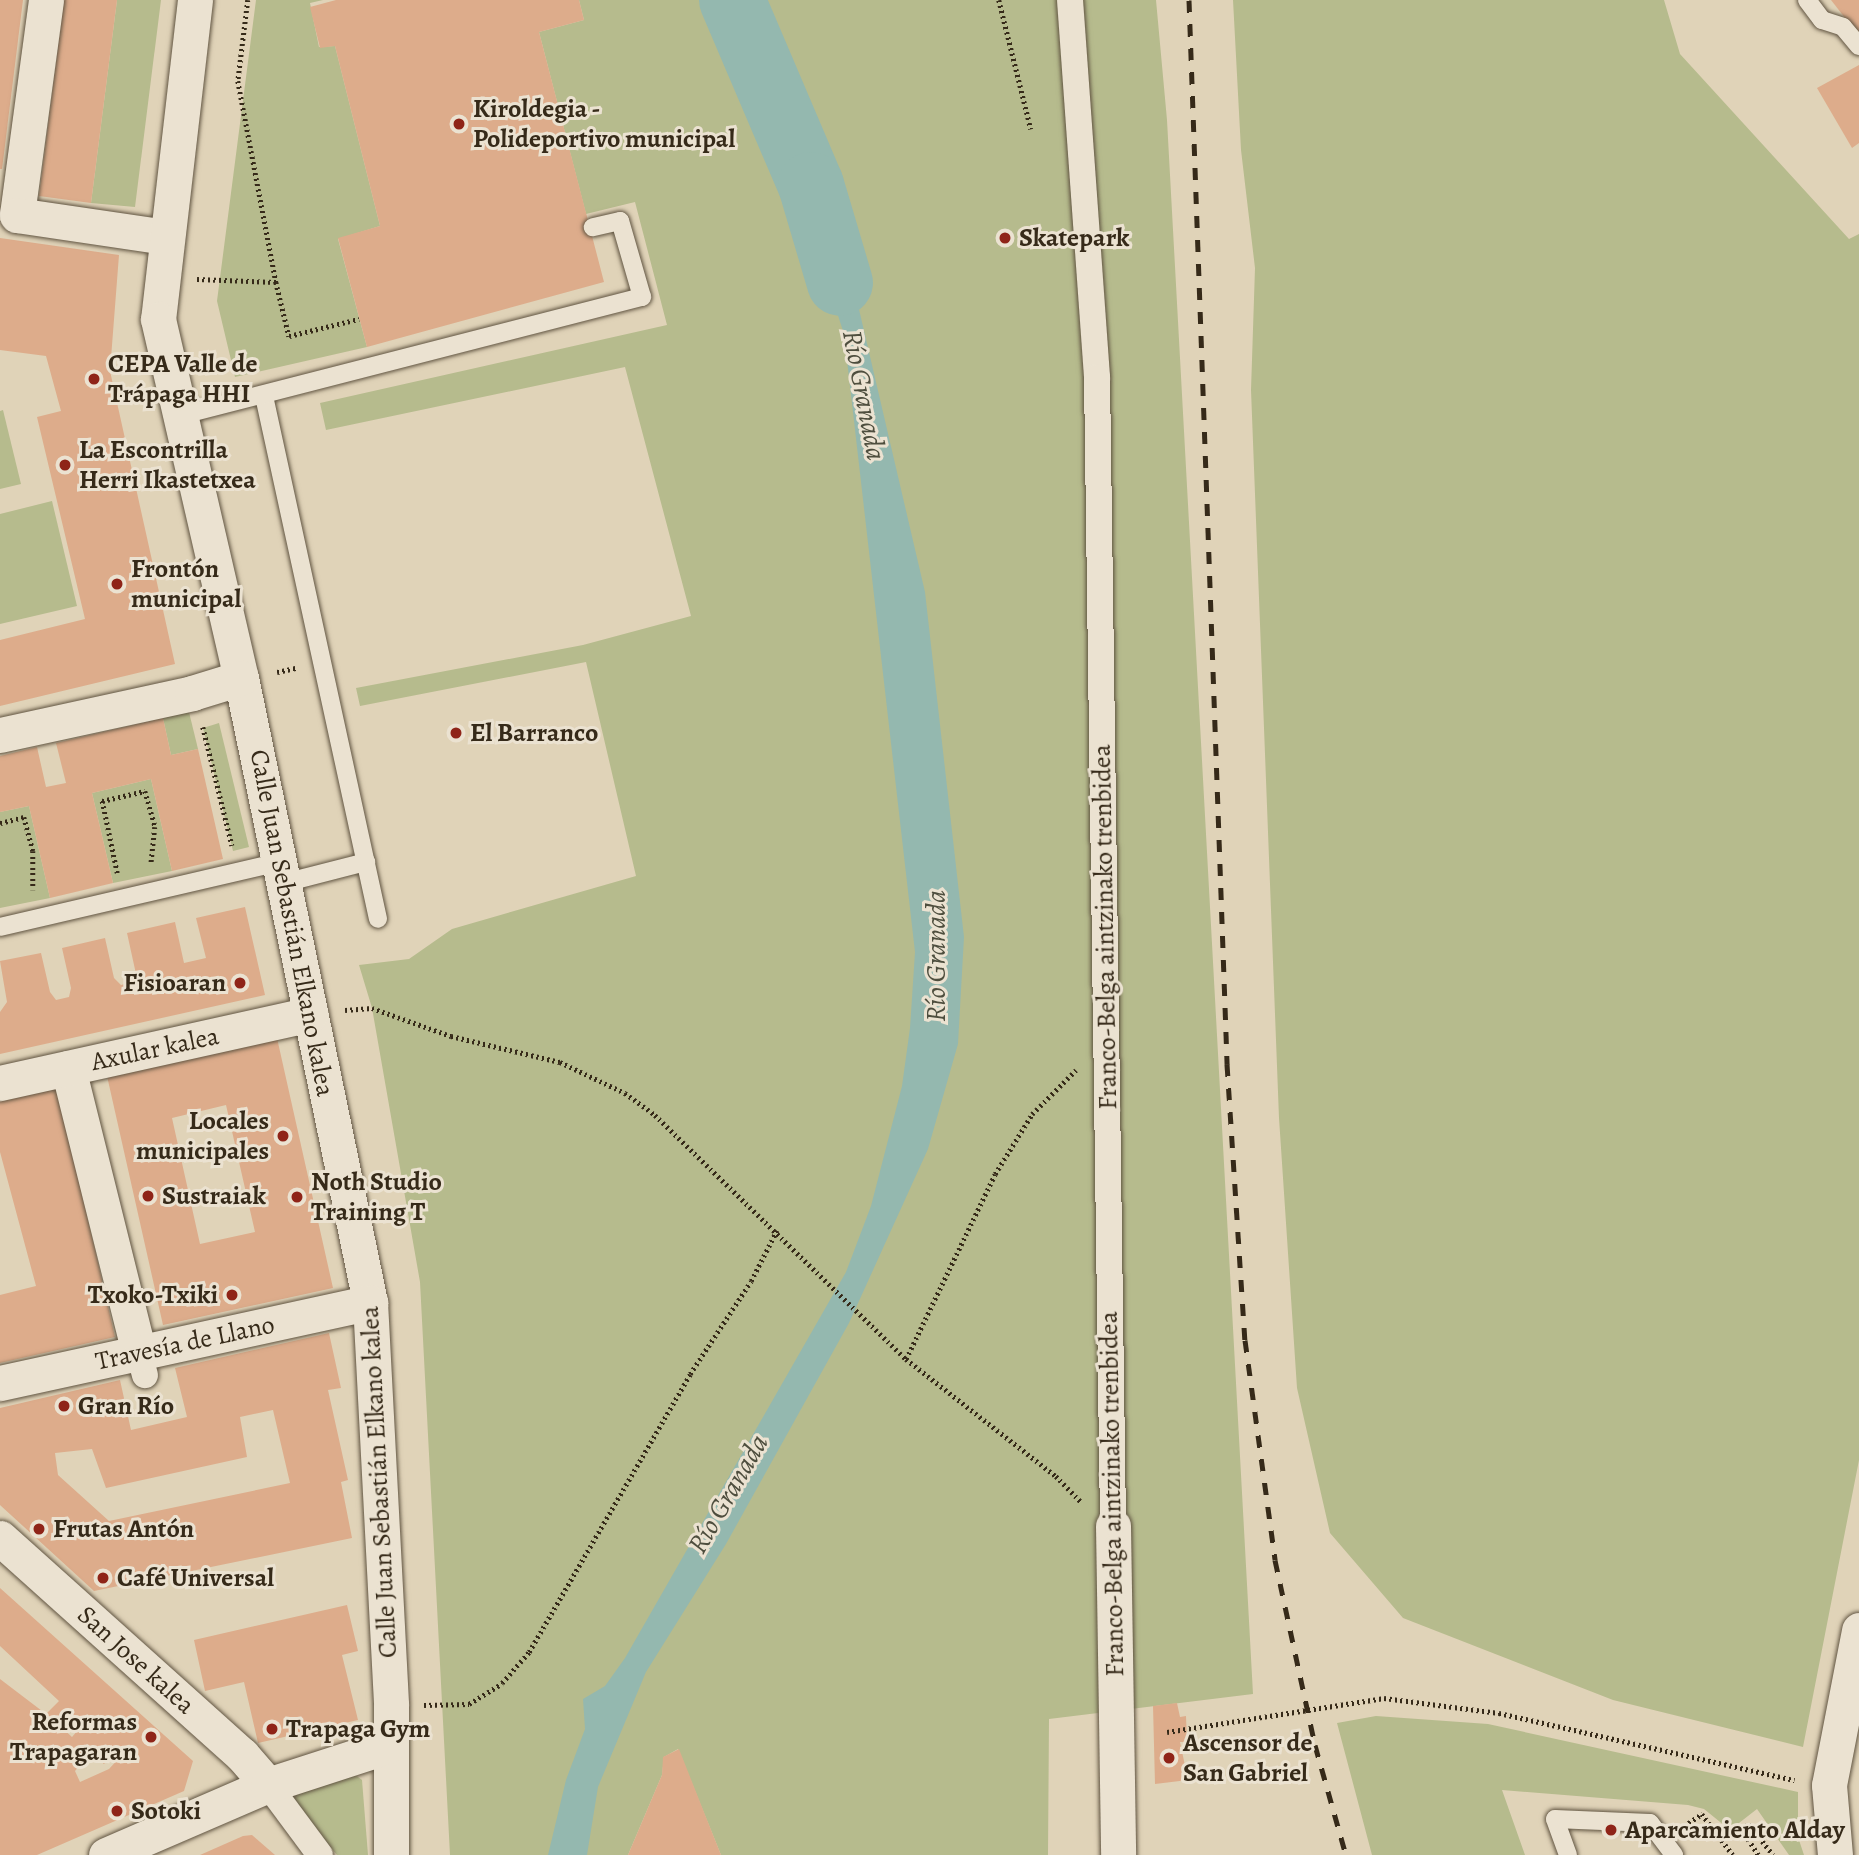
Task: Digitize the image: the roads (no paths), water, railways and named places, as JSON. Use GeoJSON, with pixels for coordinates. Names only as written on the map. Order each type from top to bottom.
{"type":"FeatureCollection","features":[{"type":"Feature","properties":{"kind":"street"},"geometry":{"type":"LineString","coordinates":[[46,0],[8,214],[166,237]]}},
{"type":"Feature","properties":{"kind":"street","name":"Calle Juan Sebastián Elkano kalea"},"geometry":{"type":"LineString","coordinates":[[195,0],[161,274],[158,319],[241,678],[370,1302],[391,1705],[388,1746],[391,1855]]}},
{"type":"Feature","properties":{"kind":"street","name":"Franco-Belga aintzinako trenbidea"},"geometry":{"type":"LineString","coordinates":[[1070,0],[1097,377],[1118,1855]]}},
{"type":"Feature","properties":{"kind":"street"},"geometry":{"type":"LineString","coordinates":[[0,735],[192,693],[241,678]]}},
{"type":"Feature","properties":{"kind":"street","name":"Axular kalea"},"geometry":{"type":"LineString","coordinates":[[0,1083],[310,1014]]}},
{"type":"Feature","properties":{"kind":"street"},"geometry":{"type":"LineString","coordinates":[[68,1068],[142,1364]]}},
{"type":"Feature","properties":{"kind":"street","name":"Travesía de Llano"},"geometry":{"type":"LineString","coordinates":[[0,1383],[142,1364],[370,1302]]}},
{"type":"Feature","properties":{"kind":"street","name":"San Jose kalea"},"geometry":{"type":"LineString","coordinates":[[0,1538],[242,1755],[268,1785]]}},
{"type":"Feature","properties":{"kind":"street"},"geometry":{"type":"LineString","coordinates":[[1835,1855],[1829,1785],[1859,1630]]}},
{"type":"Feature","properties":{"kind":"street"},"geometry":{"type":"LineString","coordinates":[[106,1855],[268,1785],[388,1746]]}},
{"type":"Feature","properties":{"kind":"street"},"geometry":{"type":"LineString","coordinates":[[268,1785],[320,1855]]}},
{"type":"Feature","properties":{"kind":"lane"},"geometry":{"type":"LineString","coordinates":[[1807,0],[1822,20],[1843,27],[1859,46]]}},
{"type":"Feature","properties":{"kind":"lane"},"geometry":{"type":"LineString","coordinates":[[182,415],[642,297],[620,221],[593,227]]}},
{"type":"Feature","properties":{"kind":"lane"},"geometry":{"type":"LineString","coordinates":[[264,396],[378,919]]}},
{"type":"Feature","properties":{"kind":"lane"},"geometry":{"type":"LineString","coordinates":[[0,927],[148,893],[366,862]]}},
{"type":"Feature","properties":{"kind":"lane"},"geometry":{"type":"LineString","coordinates":[[1568,1855],[1555,1819],[1650,1823],[1674,1855]]}},
{"type":"Feature","properties":{"kind":"water"},"geometry":{"type":"Polygon","coordinates":[[[703,0],[737,0],[858,305],[925,592],[964,937],[958,1044],[928,1149],[849,1323],[726,1544],[646,1672],[598,1787],[587,1855],[548,1855],[566,1780],[585,1729],[583,1699],[605,1686],[625,1658],[846,1272],[871,1206],[902,1086],[910,1028],[915,952],[844,334],[807,220],[719,43],[703,0]]]}},
{"type":"Feature","properties":{"kind":"waterway","name":"Río Granada"},"geometry":{"type":"LineString","coordinates":[[732,0],[811,185],[840,283]]}},
{"type":"Feature","properties":{"kind":"railway"},"geometry":{"type":"LineString","coordinates":[[1189,0],[1227,1064],[1245,1340],[1275,1560],[1315,1745],[1346,1855]]}},
{"type":"Feature","properties":{"kind":"place","name":"Kiroldegia - Polideportivo municipal"},"geometry":{"type":"Point","coordinates":[459,124]}},
{"type":"Feature","properties":{"kind":"place","name":"Skatepark"},"geometry":{"type":"Point","coordinates":[1005,238]}},
{"type":"Feature","properties":{"kind":"place","name":"CEPA Valle de Trápaga HHI"},"geometry":{"type":"Point","coordinates":[94,379]}},
{"type":"Feature","properties":{"kind":"place","name":"La Escontrilla Herri Ikastetxea"},"geometry":{"type":"Point","coordinates":[65,465]}},
{"type":"Feature","properties":{"kind":"place","name":"Frontón municipal"},"geometry":{"type":"Point","coordinates":[117,584]}},
{"type":"Feature","properties":{"kind":"place","name":"El Barranco"},"geometry":{"type":"Point","coordinates":[456,733]}},
{"type":"Feature","properties":{"kind":"place","name":"Fisioaran"},"geometry":{"type":"Point","coordinates":[240,983]}},
{"type":"Feature","properties":{"kind":"place","name":"Locales municipales"},"geometry":{"type":"Point","coordinates":[283,1136]}},
{"type":"Feature","properties":{"kind":"place","name":"Sustraiak"},"geometry":{"type":"Point","coordinates":[148,1196]}},
{"type":"Feature","properties":{"kind":"place","name":"Noth Studio Training T"},"geometry":{"type":"Point","coordinates":[297,1197]}},
{"type":"Feature","properties":{"kind":"place","name":"Txoko-Txiki"},"geometry":{"type":"Point","coordinates":[232,1295]}},
{"type":"Feature","properties":{"kind":"place","name":"Gran Río"},"geometry":{"type":"Point","coordinates":[64,1406]}},
{"type":"Feature","properties":{"kind":"place","name":"Frutas Antón"},"geometry":{"type":"Point","coordinates":[39,1529]}},
{"type":"Feature","properties":{"kind":"place","name":"Café Universal"},"geometry":{"type":"Point","coordinates":[103,1578]}},
{"type":"Feature","properties":{"kind":"place","name":"Trapaga Gym"},"geometry":{"type":"Point","coordinates":[272,1729]}},
{"type":"Feature","properties":{"kind":"place","name":"Reformas Trapagaran"},"geometry":{"type":"Point","coordinates":[151,1737]}},
{"type":"Feature","properties":{"kind":"place","name":"Ascensor de San Gabriel"},"geometry":{"type":"Point","coordinates":[1169,1758]}},
{"type":"Feature","properties":{"kind":"place","name":"Sotoki"},"geometry":{"type":"Point","coordinates":[117,1811]}},
{"type":"Feature","properties":{"kind":"place","name":"Aparcamiento Alday"},"geometry":{"type":"Point","coordinates":[1611,1830]}}]}
